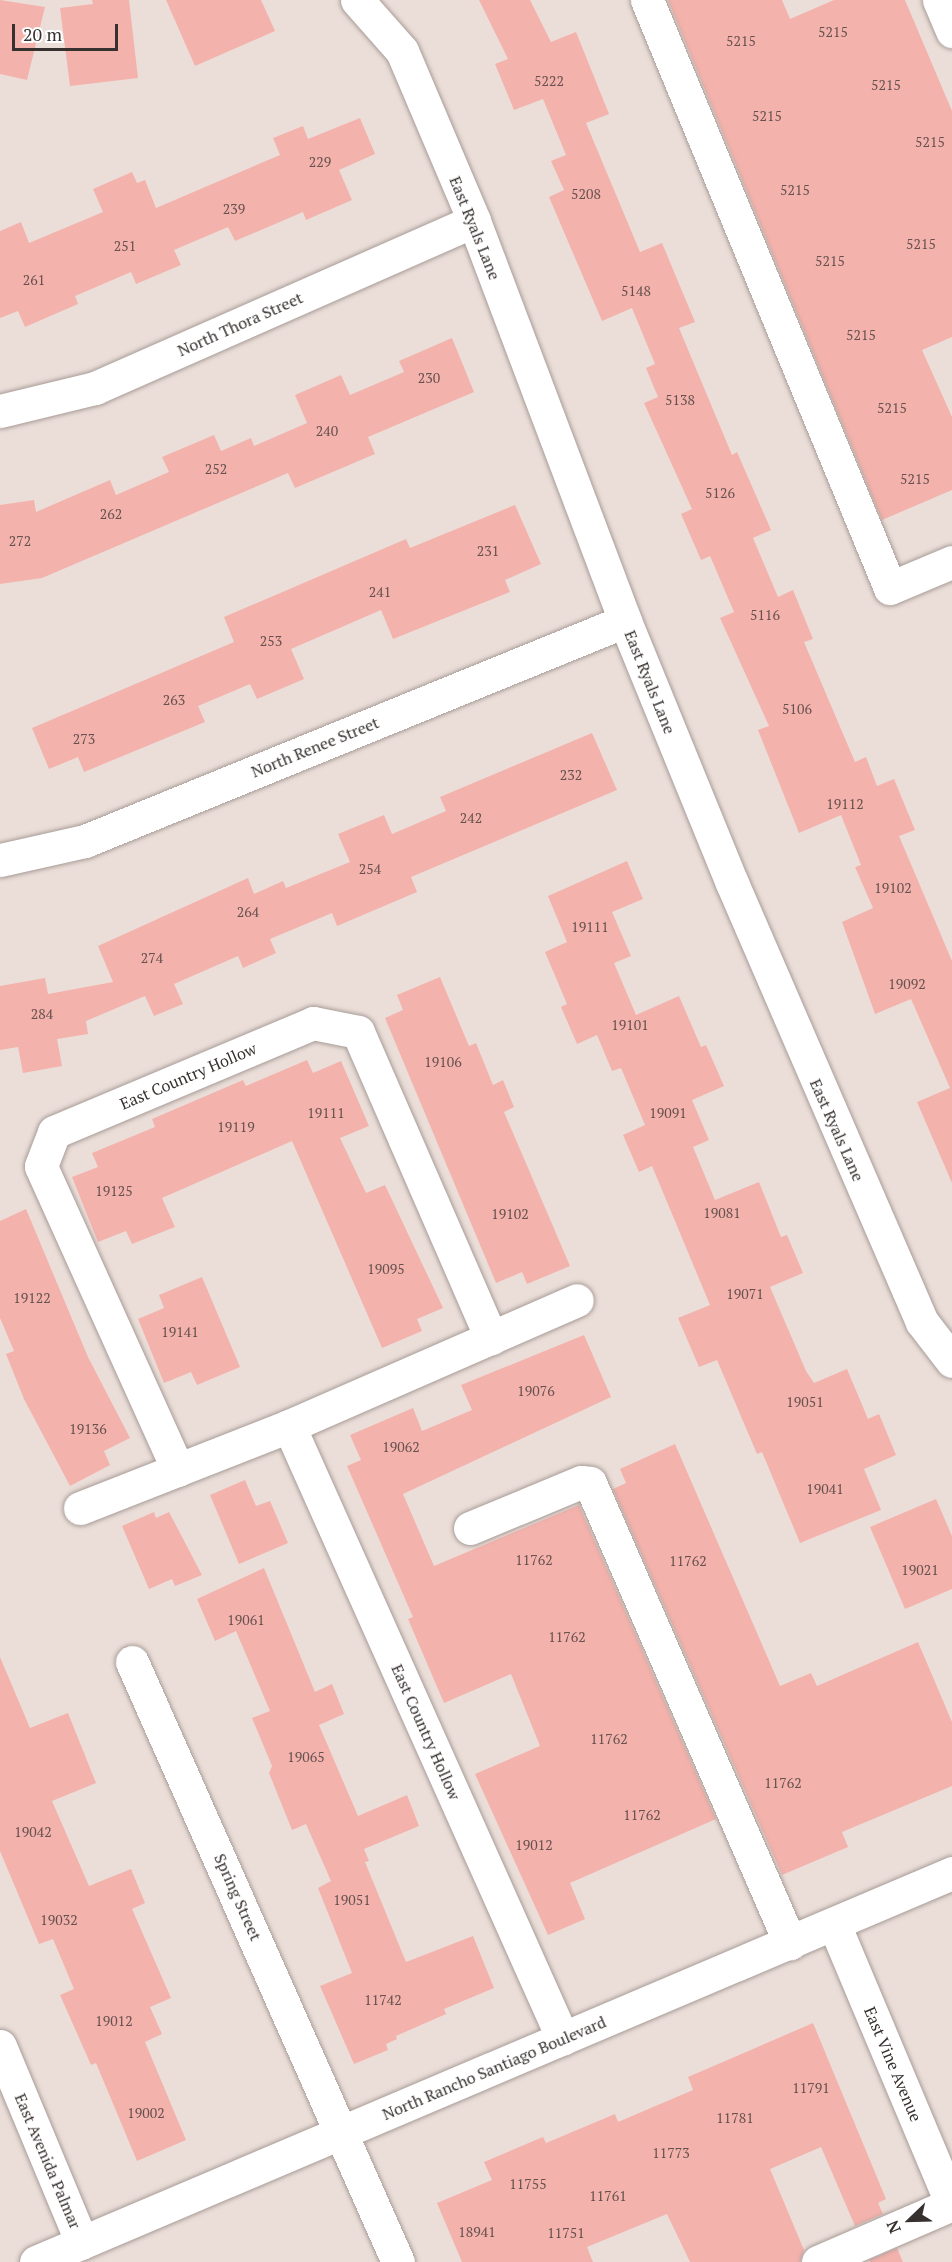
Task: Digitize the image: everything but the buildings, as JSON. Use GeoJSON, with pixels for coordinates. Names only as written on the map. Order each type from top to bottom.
{"type":"FeatureCollection","features":[{"type":"Feature","properties":{"kind":"street","name":"East Ryals Lane"},"geometry":{"type":"LineString","coordinates":[[357,0],[402,51],[474,222],[625,621],[837,1132],[922,1322],[952,1361]]}},
{"type":"Feature","properties":{"kind":"street"},"geometry":{"type":"LineString","coordinates":[[647,0],[890,588],[952,562]]}},
{"type":"Feature","properties":{"kind":"street"},"geometry":{"type":"LineString","coordinates":[[939,0],[952,31]]}},
{"type":"Feature","properties":{"kind":"street","name":"North Thora Street"},"geometry":{"type":"LineString","coordinates":[[0,411],[95,388],[474,222]]}},
{"type":"Feature","properties":{"kind":"street","name":"North Renee Street"},"geometry":{"type":"LineString","coordinates":[[0,860],[85,841],[625,621]]}},
{"type":"Feature","properties":{"kind":"street","name":"East Country Hollow"},"geometry":{"type":"LineString","coordinates":[[178,1470],[41,1167],[54,1132],[302,1027],[313,1023],[358,1032],[491,1338]]}},
{"type":"Feature","properties":{"kind":"street"},"geometry":{"type":"LineString","coordinates":[[80,1508],[289,1426],[577,1300]]}},
{"type":"Feature","properties":{"kind":"street","name":"East Country Hollow"},"geometry":{"type":"LineString","coordinates":[[289,1426],[563,2039]]}},
{"type":"Feature","properties":{"kind":"street"},"geometry":{"type":"LineString","coordinates":[[470,1528],[581,1482],[590,1483],[790,1942]]}},
{"type":"Feature","properties":{"kind":"street","name":"Spring Street"},"geometry":{"type":"LineString","coordinates":[[132,1662],[344,2132],[398,2262]]}},
{"type":"Feature","properties":{"kind":"street","name":"North Rancho Santiago Boulevard"},"geometry":{"type":"LineString","coordinates":[[36,2262],[952,1873]]}},
{"type":"Feature","properties":{"kind":"street","name":"East Vine Avenue"},"geometry":{"type":"LineString","coordinates":[[834,1924],[950,2196]]}},
{"type":"Feature","properties":{"kind":"street","name":"East Avenida Palmar"},"geometry":{"type":"LineString","coordinates":[[0,2046],[82,2243]]}},
{"type":"Feature","properties":{"kind":"street"},"geometry":{"type":"LineString","coordinates":[[818,2262],[950,2196]]}}]}
